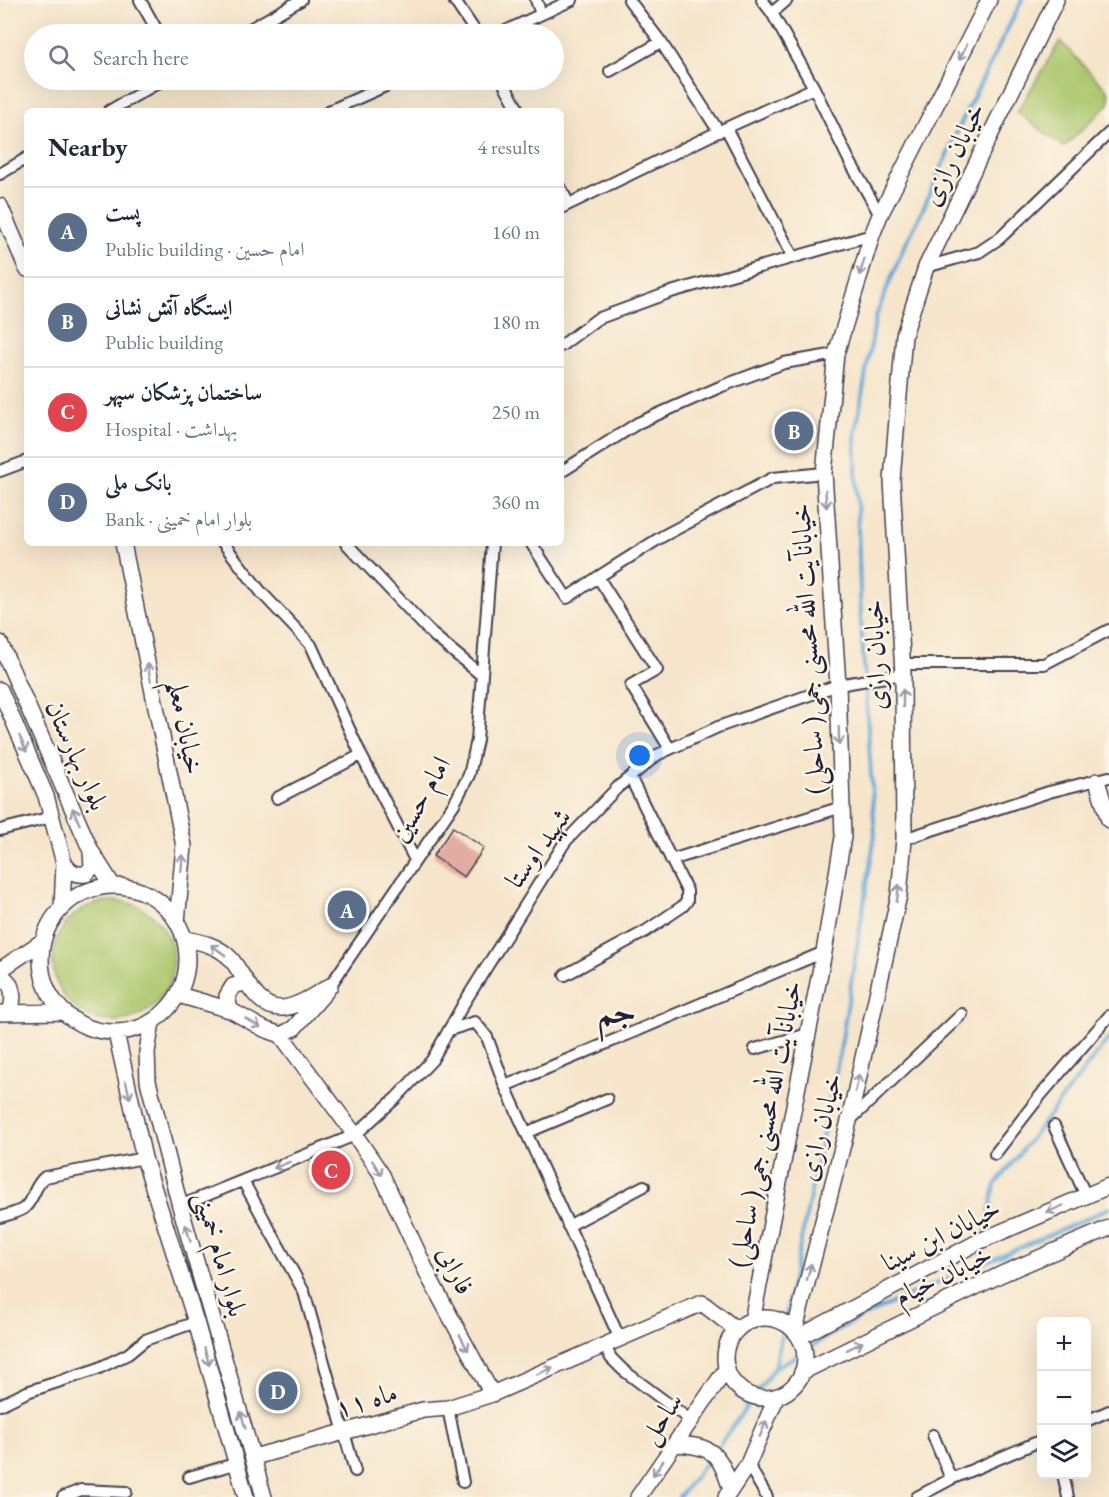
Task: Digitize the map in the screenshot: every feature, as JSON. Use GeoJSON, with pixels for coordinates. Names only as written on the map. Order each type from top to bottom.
{"type":"FeatureCollection","features":[{"type":"Feature","properties":{"kind":"main road","name":"خیابانآیت الله محسنی جمی( ساحلی)"},"geometry":{"type":"LineString","coordinates":[[752,1321],[824,952],[843,837],[838,685],[824,473],[836,354],[880,215],[989,0]]}},
{"type":"Feature","properties":{"kind":"main road","name":"خیابان رازی"},"geometry":{"type":"LineString","coordinates":[[797,1333],[849,1121],[899,895],[904,839],[902,669],[892,480],[904,335],[926,267],[1056,0]]}},
{"type":"Feature","properties":{"kind":"main road"},"geometry":{"type":"LineString","coordinates":[[0,206],[24,262]]}},
{"type":"Feature","properties":{"kind":"main road","name":"خیابان معلم"},"geometry":{"type":"LineString","coordinates":[[124,546],[184,846],[177,922]]}},
{"type":"Feature","properties":{"kind":"main road","name":"بلوار بهارستان"},"geometry":{"type":"LineString","coordinates":[[0,642],[91,851],[113,886]]}},
{"type":"Feature","properties":{"kind":"main road","name":"بلوار بهارستان"},"geometry":{"type":"LineString","coordinates":[[0,690],[46,796],[52,817],[64,863],[62,908]]}},
{"type":"Feature","properties":{"kind":"main road"},"geometry":{"type":"LineString","coordinates":[[1103,779],[1109,820]]}},
{"type":"Feature","properties":{"kind":"main road"},"geometry":{"type":"LineString","coordinates":[[64,863],[71,872],[78,875],[86,874],[92,867],[91,851]]}},
{"type":"Feature","properties":{"kind":"main road"},"geometry":{"type":"LineString","coordinates":[[113,886],[132,888],[150,895],[165,907],[177,922],[185,939],[188,958],[186,977],[179,995],[167,1010],[152,1022],[135,1030],[116,1033],[97,1030],[79,1023],[63,1012],[52,997],[44,979],[41,960],[43,941],[50,924],[62,908],[77,896],[94,889],[113,886]]}},
{"type":"Feature","properties":{"kind":"main road"},"geometry":{"type":"LineString","coordinates":[[185,939],[210,944],[231,959],[245,983],[265,1003],[282,1008],[330,986]]}},
{"type":"Feature","properties":{"kind":"main road"},"geometry":{"type":"LineString","coordinates":[[0,970],[43,941]]}},
{"type":"Feature","properties":{"kind":"main road"},"geometry":{"type":"LineString","coordinates":[[0,975],[6,978],[11,986],[14,1001],[5,1013]]}},
{"type":"Feature","properties":{"kind":"main road"},"geometry":{"type":"LineString","coordinates":[[230,1010],[227,996],[233,986],[245,983]]}},
{"type":"Feature","properties":{"kind":"main road","name":"امام حسین"},"geometry":{"type":"LineString","coordinates":[[281,1035],[294,1028],[330,986]]}},
{"type":"Feature","properties":{"kind":"main road"},"geometry":{"type":"LineString","coordinates":[[179,995],[230,1010],[264,1029],[281,1035]]}},
{"type":"Feature","properties":{"kind":"main road"},"geometry":{"type":"LineString","coordinates":[[5,1013],[63,1012]]}},
{"type":"Feature","properties":{"kind":"main road","name":"بلوار امام خمینی"},"geometry":{"type":"LineString","coordinates":[[152,1022],[147,1052],[147,1081],[180,1206],[264,1497]]}},
{"type":"Feature","properties":{"kind":"main road","name":"بلوار امام خمینی"},"geometry":{"type":"LineString","coordinates":[[116,1033],[144,1158],[196,1322],[246,1497]]}},
{"type":"Feature","properties":{"kind":"main road","name":"فارابی"},"geometry":{"type":"LineString","coordinates":[[281,1035],[320,1090],[356,1135],[382,1174],[430,1279],[492,1394]]}},
{"type":"Feature","properties":{"kind":"main road","name":"خیابان ابن سینا"},"geometry":{"type":"LineString","coordinates":[[797,1333],[980,1241],[1109,1186]]}},
{"type":"Feature","properties":{"kind":"main road","name":"خیابان خیام"},"geometry":{"type":"LineString","coordinates":[[803,1368],[1002,1274],[1109,1228]]}},
{"type":"Feature","properties":{"kind":"main road"},"geometry":{"type":"LineString","coordinates":[[492,1394],[619,1337],[702,1303],[737,1330]]}},
{"type":"Feature","properties":{"kind":"main road"},"geometry":{"type":"LineString","coordinates":[[769,1317],[779,1319],[797,1333],[805,1355],[803,1368],[793,1387],[777,1396],[768,1398],[750,1395],[736,1386],[727,1368],[728,1344],[737,1330],[752,1321],[769,1317]]}},
{"type":"Feature","properties":{"kind":"main road","name":"ساحل"},"geometry":{"type":"LineString","coordinates":[[638,1497],[727,1368]]}},
{"type":"Feature","properties":{"kind":"main road","name":"ماه ۱۱"},"geometry":{"type":"LineString","coordinates":[[254,1457],[423,1410],[448,1408],[492,1394]]}},
{"type":"Feature","properties":{"kind":"main road"},"geometry":{"type":"LineString","coordinates":[[729,1494],[748,1464],[777,1396]]}},
{"type":"Feature","properties":{"kind":"main road"},"geometry":{"type":"LineString","coordinates":[[675,1444],[694,1445],[708,1449],[717,1457],[726,1472],[729,1494]]}},
{"type":"Feature","properties":{"kind":"street"},"geometry":{"type":"LineString","coordinates":[[140,0],[153,24]]}},
{"type":"Feature","properties":{"kind":"street"},"geometry":{"type":"LineString","coordinates":[[259,24],[301,0]]}},
{"type":"Feature","properties":{"kind":"street"},"geometry":{"type":"LineString","coordinates":[[454,0],[470,24]]}},
{"type":"Feature","properties":{"kind":"street"},"geometry":{"type":"LineString","coordinates":[[537,0],[541,14]]}},
{"type":"Feature","properties":{"kind":"street"},"geometry":{"type":"LineString","coordinates":[[520,24],[572,0]]}},
{"type":"Feature","properties":{"kind":"street"},"geometry":{"type":"LineString","coordinates":[[628,0],[723,130],[793,257]]}},
{"type":"Feature","properties":{"kind":"street"},"geometry":{"type":"LineString","coordinates":[[762,0],[772,13],[814,88],[849,160],[880,215]]}},
{"type":"Feature","properties":{"kind":"street"},"geometry":{"type":"LineString","coordinates":[[772,13],[787,0]]}},
{"type":"Feature","properties":{"kind":"street"},"geometry":{"type":"LineString","coordinates":[[610,71],[660,42]]}},
{"type":"Feature","properties":{"kind":"street"},"geometry":{"type":"LineString","coordinates":[[565,206],[814,88]]}},
{"type":"Feature","properties":{"kind":"street"},"geometry":{"type":"LineString","coordinates":[[113,108],[145,90]]}},
{"type":"Feature","properties":{"kind":"street"},"geometry":{"type":"LineString","coordinates":[[336,108],[376,90]]}},
{"type":"Feature","properties":{"kind":"street"},"geometry":{"type":"LineString","coordinates":[[507,90],[517,108]]}},
{"type":"Feature","properties":{"kind":"street"},"geometry":{"type":"LineString","coordinates":[[926,267],[979,252],[1000,238],[1109,133]]}},
{"type":"Feature","properties":{"kind":"street"},"geometry":{"type":"LineString","coordinates":[[0,174],[24,160]]}},
{"type":"Feature","properties":{"kind":"street"},"geometry":{"type":"LineString","coordinates":[[564,344],[597,319],[671,292],[872,235]]}},
{"type":"Feature","properties":{"kind":"street"},"geometry":{"type":"LineString","coordinates":[[564,470],[638,423],[722,386],[784,363],[836,354]]}},
{"type":"Feature","properties":{"kind":"street"},"geometry":{"type":"LineString","coordinates":[[0,471],[24,462]]}},
{"type":"Feature","properties":{"kind":"street"},"geometry":{"type":"LineString","coordinates":[[533,546],[567,598],[663,536],[773,478],[824,473]]}},
{"type":"Feature","properties":{"kind":"street"},"geometry":{"type":"LineString","coordinates":[[225,546],[261,592],[311,645],[361,755],[415,860]]}},
{"type":"Feature","properties":{"kind":"street"},"geometry":{"type":"LineString","coordinates":[[349,546],[432,634],[480,674]]}},
{"type":"Feature","properties":{"kind":"street","name":"امام حسین"},"geometry":{"type":"LineString","coordinates":[[330,986],[454,804],[469,775],[477,740],[480,674],[492,546]]}},
{"type":"Feature","properties":{"kind":"street"},"geometry":{"type":"LineString","coordinates":[[598,577],[657,669],[631,685],[670,749]]}},
{"type":"Feature","properties":{"kind":"street","name":"شهید اوستا"},"geometry":{"type":"LineString","coordinates":[[356,1135],[432,1060],[523,907],[565,842],[618,787],[657,755],[718,727],[838,685],[902,669],[1044,664],[1109,630]]}},
{"type":"Feature","properties":{"kind":"street"},"geometry":{"type":"LineString","coordinates":[[277,798],[361,755]]}},
{"type":"Feature","properties":{"kind":"street"},"geometry":{"type":"LineString","coordinates":[[565,975],[646,931],[687,901],[687,891],[630,777]]}},
{"type":"Feature","properties":{"kind":"street"},"geometry":{"type":"LineString","coordinates":[[904,839],[1049,792],[1103,779]]}},
{"type":"Feature","properties":{"kind":"street"},"geometry":{"type":"LineString","coordinates":[[671,860],[842,807]]}},
{"type":"Feature","properties":{"kind":"street"},"geometry":{"type":"LineString","coordinates":[[0,830],[52,817]]}},
{"type":"Feature","properties":{"kind":"street"},"geometry":{"type":"LineString","coordinates":[[505,1086],[824,952]]}},
{"type":"Feature","properties":{"kind":"street"},"geometry":{"type":"LineString","coordinates":[[849,1121],[962,1014]]}},
{"type":"Feature","properties":{"kind":"street"},"geometry":{"type":"LineString","coordinates":[[995,1154],[1040,1096],[1109,1016]]}},
{"type":"Feature","properties":{"kind":"street"},"geometry":{"type":"LineString","coordinates":[[449,1030],[475,1022],[487,1037],[505,1086],[619,1337]]}},
{"type":"Feature","properties":{"kind":"street"},"geometry":{"type":"LineString","coordinates":[[754,1049],[808,1034]]}},
{"type":"Feature","properties":{"kind":"street"},"geometry":{"type":"LineString","coordinates":[[526,1133],[607,1099]]}},
{"type":"Feature","properties":{"kind":"street"},"geometry":{"type":"LineString","coordinates":[[1054,1126],[1086,1196]]}},
{"type":"Feature","properties":{"kind":"street"},"geometry":{"type":"LineString","coordinates":[[180,1206],[356,1135]]}},
{"type":"Feature","properties":{"kind":"street"},"geometry":{"type":"LineString","coordinates":[[0,1217],[24,1208],[40,1181],[45,1178],[144,1158]]}},
{"type":"Feature","properties":{"kind":"street"},"geometry":{"type":"LineString","coordinates":[[243,1181],[304,1292],[356,1471]]}},
{"type":"Feature","properties":{"kind":"street"},"geometry":{"type":"LineString","coordinates":[[568,1226],[644,1186]]}},
{"type":"Feature","properties":{"kind":"street"},"geometry":{"type":"LineString","coordinates":[[0,1405],[27,1392],[98,1370],[128,1354],[145,1340],[196,1322]]}},
{"type":"Feature","properties":{"kind":"street"},"geometry":{"type":"LineString","coordinates":[[604,1344],[611,1358],[623,1370],[690,1420]]}},
{"type":"Feature","properties":{"kind":"street"},"geometry":{"type":"LineString","coordinates":[[448,1408],[463,1482]]}},
{"type":"Feature","properties":{"kind":"street"},"geometry":{"type":"LineString","coordinates":[[1091,1419],[1109,1411]]}},
{"type":"Feature","properties":{"kind":"street"},"geometry":{"type":"LineString","coordinates":[[933,1435],[951,1479]]}},
{"type":"Feature","properties":{"kind":"street"},"geometry":{"type":"LineString","coordinates":[[917,1497],[951,1479],[1037,1442]]}},
{"type":"Feature","properties":{"kind":"street"},"geometry":{"type":"LineString","coordinates":[[189,1477],[238,1463]]}},
{"type":"Feature","properties":{"kind":"street"},"geometry":{"type":"LineString","coordinates":[[748,1464],[767,1497]]}},
{"type":"Feature","properties":{"kind":"street"},"geometry":{"type":"LineString","coordinates":[[1065,1479],[1068,1497]]}},
{"type":"Feature","properties":{"kind":"street"},"geometry":{"type":"LineString","coordinates":[[63,1497],[81,1490],[126,1492]]}},
{"type":"Feature","properties":{"kind":"green space"},"geometry":{"type":"Polygon","coordinates":[[[1060,41],[1109,92],[1109,104],[1064,147],[1017,112],[1060,41]]]}},
{"type":"Feature","properties":{"kind":"green space"},"geometry":{"type":"Polygon","coordinates":[[[113,901],[136,906],[155,919],[168,938],[173,961],[168,984],[155,1003],[136,1016],[113,1021],[90,1016],[71,1003],[58,984],[53,961],[58,938],[71,919],[90,906],[113,901]]]}},
{"type":"Feature","properties":{"kind":"building"},"geometry":{"type":"Polygon","coordinates":[[[453,827],[484,848],[464,877],[433,856],[453,827]]]}},
{"type":"Feature","properties":{"kind":"waterway"},"geometry":{"type":"LineString","coordinates":[[715,1451],[775,1367],[840,1051],[875,835],[861,622],[855,435],[876,316],[903,249],[966,112],[1022,0]]}},
{"type":"Feature","properties":{"kind":"waterway"},"geometry":{"type":"LineString","coordinates":[[985,1234],[995,1185],[1109,1038]]}},
{"type":"Feature","properties":{"kind":"waterway"},"geometry":{"type":"LineString","coordinates":[[775,1367],[858,1319],[1109,1208]]}},
{"type":"Feature","properties":{"kind":"waterway"},"geometry":{"type":"LineString","coordinates":[[980,1265],[984,1245]]}},
{"type":"Feature","properties":{"kind":"waterway"},"geometry":{"type":"LineString","coordinates":[[679,1497],[711,1456]]}},
{"type":"Feature","properties":{"kind":"place","name":"ایستگاه آتش نشانی"},"geometry":{"type":"Point","coordinates":[794,431]}},
{"type":"Feature","properties":{"kind":"place","name":"پست"},"geometry":{"type":"Point","coordinates":[347,910]}},
{"type":"Feature","properties":{"kind":"place","name":"ساختمان پزشکان سپهر"},"geometry":{"type":"Point","coordinates":[331,1170]}},
{"type":"Feature","properties":{"kind":"place","name":"بانک ملی"},"geometry":{"type":"Point","coordinates":[278,1391]}},
{"type":"Feature","properties":{"kind":"district","name":"جم"},"geometry":{"type":"Point","coordinates":[617,1011]}}]}
